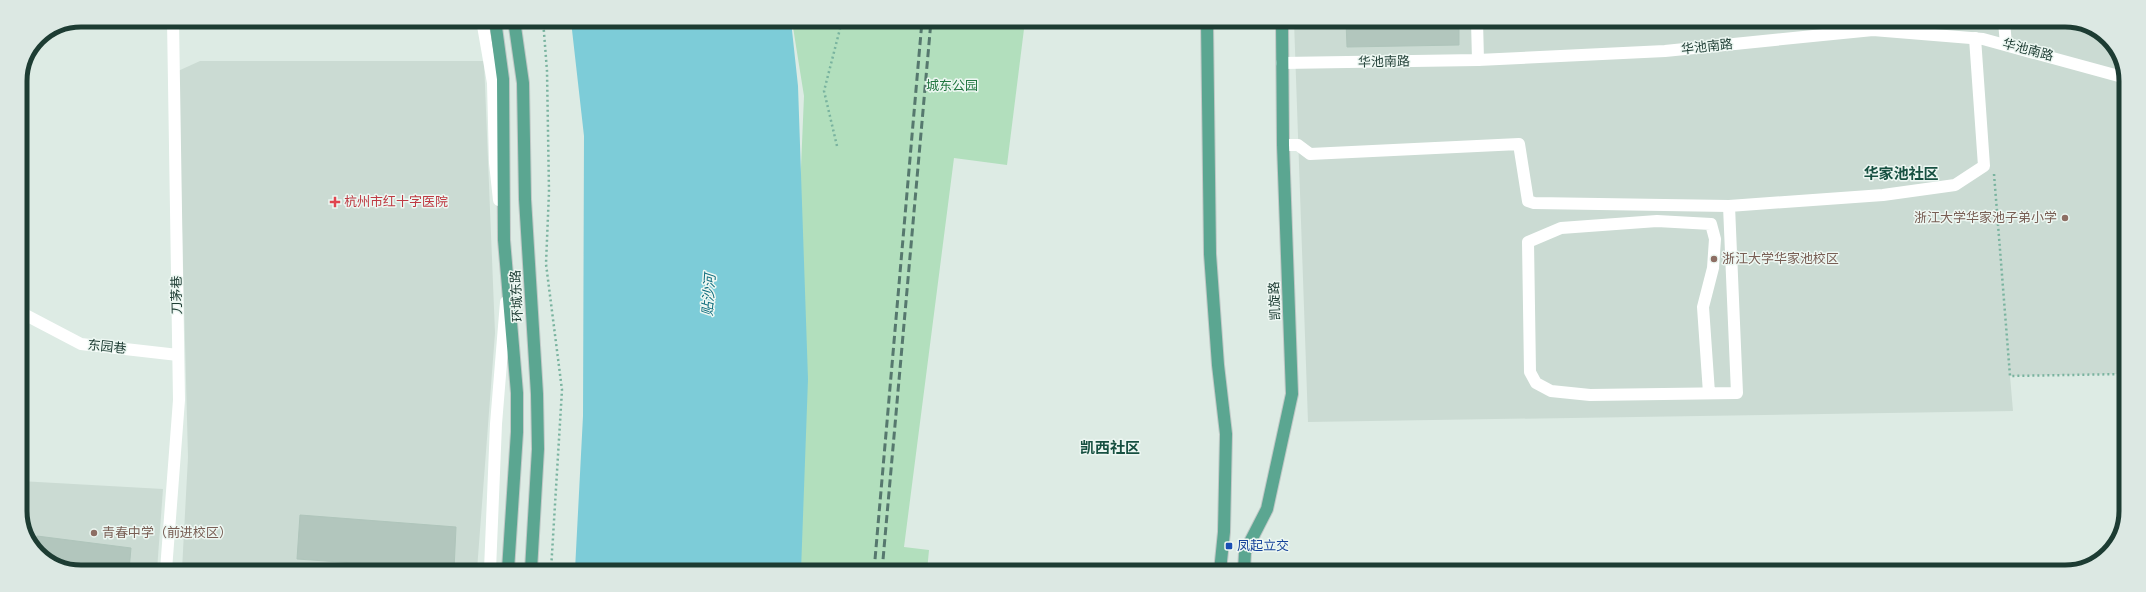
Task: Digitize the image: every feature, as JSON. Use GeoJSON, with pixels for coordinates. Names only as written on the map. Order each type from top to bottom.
{"type":"FeatureCollection","features":[{"type":"Feature","properties":{"kind":"main road","name":"环城东路"},"geometry":{"type":"LineString","coordinates":[[496,27],[503,79],[504,240],[517,394],[517,432],[508,565]]}},
{"type":"Feature","properties":{"kind":"main road","name":"环城东路"},"geometry":{"type":"LineString","coordinates":[[515,27],[524,83],[525,199],[537,394],[538,449],[531,565]]}},
{"type":"Feature","properties":{"kind":"main road"},"geometry":{"type":"LineString","coordinates":[[1207,27],[1210,254],[1218,365],[1226,434],[1224,532],[1221,565]]}},
{"type":"Feature","properties":{"kind":"main road","name":"凯旋路"},"geometry":{"type":"LineString","coordinates":[[1244,565],[1245,552],[1267,508],[1292,394],[1284,145],[1282,27]]}},
{"type":"Feature","properties":{"kind":"street","name":"刀茅巷"},"geometry":{"type":"LineString","coordinates":[[166,565],[179,400],[173,27]]}},
{"type":"Feature","properties":{"kind":"street","name":"环城东路"},"geometry":{"type":"LineString","coordinates":[[483,27],[493,83],[495,163],[508,278],[496,424],[490,565]]}},
{"type":"Feature","properties":{"kind":"street"},"geometry":{"type":"LineString","coordinates":[[1477,27],[1478,60]]}},
{"type":"Feature","properties":{"kind":"street"},"geometry":{"type":"LineString","coordinates":[[2004,27],[2006,44]]}},
{"type":"Feature","properties":{"kind":"street","name":"华池南路"},"geometry":{"type":"LineString","coordinates":[[1282,63],[1478,60],[1665,51],[1873,30],[1975,38],[2006,44],[2119,76]]}},
{"type":"Feature","properties":{"kind":"street"},"geometry":{"type":"LineString","coordinates":[[1284,145],[1298,145],[1310,154],[1519,144],[1528,201],[1534,203],[1729,206],[1883,195],[1955,186],[1984,166],[1975,38]]}},
{"type":"Feature","properties":{"kind":"street"},"geometry":{"type":"LineString","coordinates":[[1709,393],[1703,307],[1713,268],[1715,239],[1712,224],[1657,221],[1561,228],[1528,242],[1530,372],[1536,383],[1551,391],[1590,395],[1737,393],[1729,206]]}},
{"type":"Feature","properties":{"kind":"street","name":"东园巷"},"geometry":{"type":"LineString","coordinates":[[27,316],[81,344],[178,355]]}},
{"type":"Feature","properties":{"kind":"path"},"geometry":{"type":"LineString","coordinates":[[544,27],[547,71],[549,192],[546,264],[562,390],[551,565]]}},
{"type":"Feature","properties":{"kind":"path"},"geometry":{"type":"LineString","coordinates":[[837,146],[824,91],[840,27]]}},
{"type":"Feature","properties":{"kind":"path"},"geometry":{"type":"LineString","coordinates":[[1994,172],[2010,376],[2119,374]]}},
{"type":"Feature","properties":{"kind":"shaded area","name":"浙江大学华家池校区"},"geometry":{"type":"Polygon","coordinates":[[[1294,27],[2072,27],[2086,31],[2101,40],[2106,45],[2115,60],[2119,77],[2119,374],[2010,376],[2013,411],[1308,422],[1294,27]]]}},
{"type":"Feature","properties":{"kind":"shaded area","name":"杭州市红十字医院"},"geometry":{"type":"Polygon","coordinates":[[[200,61],[484,61],[495,333],[477,565],[182,565],[188,457],[178,71],[200,61]]]}},
{"type":"Feature","properties":{"kind":"shaded area","name":"青春中学（前进校区）"},"geometry":{"type":"Polygon","coordinates":[[[27,481],[163,489],[157,565],[74,565],[67,563],[51,556],[38,544],[28,522],[27,481]]]}},
{"type":"Feature","properties":{"kind":"green space","name":"城东公园"},"geometry":{"type":"Polygon","coordinates":[[[793,27],[1024,27],[1007,165],[954,158],[904,547],[929,550],[928,565],[784,565],[804,96],[793,27]]]}},
{"type":"Feature","properties":{"kind":"water","name":"贴沙河"},"geometry":{"type":"Polygon","coordinates":[[[572,27],[792,27],[798,86],[808,379],[801,565],[575,565],[583,416],[584,136],[572,27]]]}},
{"type":"Feature","properties":{"kind":"building"},"geometry":{"type":"Polygon","coordinates":[[[1346,27],[1459,27],[1459,45],[1347,47],[1346,27]]]}},
{"type":"Feature","properties":{"kind":"building"},"geometry":{"type":"Polygon","coordinates":[[[300,515],[456,527],[454,565],[383,565],[297,559],[300,515]]]}},
{"type":"Feature","properties":{"kind":"building"},"geometry":{"type":"Polygon","coordinates":[[[37,536],[131,548],[129,565],[74,565],[51,556],[36,541],[37,536]]]}},
{"type":"Feature","properties":{"kind":"railway"},"geometry":{"type":"LineString","coordinates":[[875,565],[921,27]]}},
{"type":"Feature","properties":{"kind":"railway"},"geometry":{"type":"LineString","coordinates":[[883,565],[930,27]]}},
{"type":"Feature","properties":{"kind":"place","name":"杭州市红十字医院"},"geometry":{"type":"Point","coordinates":[335,202]}},
{"type":"Feature","properties":{"kind":"place","name":"浙江大学华家池子弟小学"},"geometry":{"type":"Point","coordinates":[2065,218]}},
{"type":"Feature","properties":{"kind":"place","name":"浙江大学华家池校区"},"geometry":{"type":"Point","coordinates":[1714,259]}},
{"type":"Feature","properties":{"kind":"place","name":"青春中学（前进校区）"},"geometry":{"type":"Point","coordinates":[94,533]}},
{"type":"Feature","properties":{"kind":"place","name":"凤起立交"},"geometry":{"type":"Point","coordinates":[1229,546]}},
{"type":"Feature","properties":{"kind":"district","name":"华家池社区"},"geometry":{"type":"Point","coordinates":[1901,174]}},
{"type":"Feature","properties":{"kind":"district","name":"凯西社区"},"geometry":{"type":"Point","coordinates":[1110,448]}}]}
